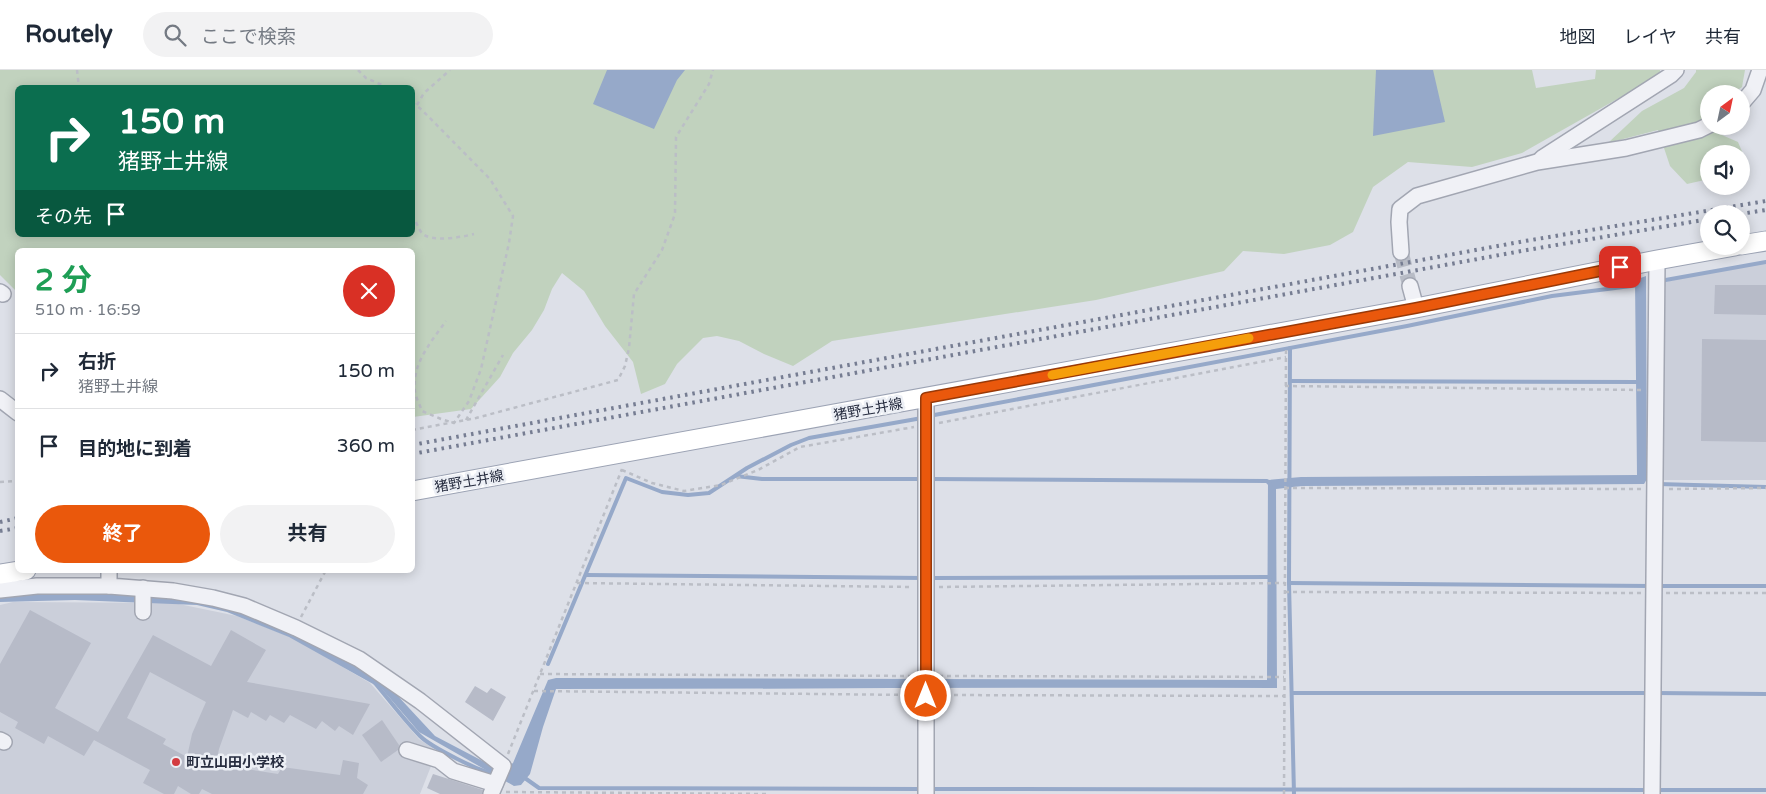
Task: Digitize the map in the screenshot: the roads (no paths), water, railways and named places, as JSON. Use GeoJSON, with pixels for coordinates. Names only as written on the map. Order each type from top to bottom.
{"type":"FeatureCollection","features":[{"type":"Feature","properties":{"kind":"main road"},"geometry":{"type":"LineString","coordinates":[[1750,244],[1766,241]]}},
{"type":"Feature","properties":{"kind":"main road","name":"猪野土井線"},"geometry":{"type":"LineString","coordinates":[[415,490],[1416,308],[1700,252]]}},
{"type":"Feature","properties":{"kind":"main road"},"geometry":{"type":"LineString","coordinates":[[0,574],[15,572]]}},
{"type":"Feature","properties":{"kind":"street"},"geometry":{"type":"LineString","coordinates":[[1537,162],[1676,70]]}},
{"type":"Feature","properties":{"kind":"street"},"geometry":{"type":"LineString","coordinates":[[1750,94],[1760,70]]}},
{"type":"Feature","properties":{"kind":"street"},"geometry":{"type":"LineString","coordinates":[[1402,252],[1399,222],[1400,209],[1417,196],[1537,162],[1626,148],[1700,130]]}},
{"type":"Feature","properties":{"kind":"street"},"geometry":{"type":"LineString","coordinates":[[1652,794],[1657,260]]}},
{"type":"Feature","properties":{"kind":"street"},"geometry":{"type":"LineString","coordinates":[[1410,286],[1416,308]]}},
{"type":"Feature","properties":{"kind":"street"},"geometry":{"type":"LineString","coordinates":[[926,398],[926,794]]}},
{"type":"Feature","properties":{"kind":"street"},"geometry":{"type":"LineString","coordinates":[[0,399],[15,411]]}},
{"type":"Feature","properties":{"kind":"street"},"geometry":{"type":"LineString","coordinates":[[109,573],[109,586]]}},
{"type":"Feature","properties":{"kind":"street"},"geometry":{"type":"LineString","coordinates":[[0,590],[37,586],[143,588],[213,598],[244,606],[296,628],[359,659],[420,701],[496,783]]}},
{"type":"Feature","properties":{"kind":"street"},"geometry":{"type":"LineString","coordinates":[[143,588],[143,612]]}},
{"type":"Feature","properties":{"kind":"street"},"geometry":{"type":"LineString","coordinates":[[408,750],[439,760],[453,771],[496,783]]}},
{"type":"Feature","properties":{"kind":"water"},"geometry":{"type":"Polygon","coordinates":[[[607,70],[685,70],[677,80],[654,129],[593,104],[607,70]]]}},
{"type":"Feature","properties":{"kind":"water"},"geometry":{"type":"Polygon","coordinates":[[[1376,70],[1433,70],[1445,122],[1373,136],[1376,70]]]}},
{"type":"Feature","properties":{"kind":"water"},"geometry":{"type":"Polygon","coordinates":[[[1646,276],[1647,479],[1644,484],[1302,486],[1276,489],[1277,688],[556,689],[530,774],[521,785],[514,786],[419,732],[382,689],[289,637],[227,612],[197,605],[75,600],[0,602],[0,593],[31,589],[188,597],[277,624],[372,673],[396,694],[435,736],[496,768],[506,768],[513,763],[548,680],[556,678],[1267,680],[1268,480],[1301,477],[1637,475],[1635,280],[1646,276]]]}},
{"type":"Feature","properties":{"kind":"waterway"},"geometry":{"type":"LineString","coordinates":[[1660,281],[1766,262]]}},
{"type":"Feature","properties":{"kind":"waterway"},"geometry":{"type":"LineString","coordinates":[[929,416],[1407,326],[1552,296],[1639,285]]}},
{"type":"Feature","properties":{"kind":"waterway"},"geometry":{"type":"LineString","coordinates":[[1290,348],[1289,583],[1294,794]]}},
{"type":"Feature","properties":{"kind":"waterway"},"geometry":{"type":"LineString","coordinates":[[1290,381],[1641,382]]}},
{"type":"Feature","properties":{"kind":"waterway"},"geometry":{"type":"LineString","coordinates":[[548,664],[626,478],[662,492],[688,495],[709,493],[747,468],[791,445],[809,438],[922,418]]}},
{"type":"Feature","properties":{"kind":"waterway"},"geometry":{"type":"LineString","coordinates":[[736,476],[762,479],[923,479]]}},
{"type":"Feature","properties":{"kind":"waterway"},"geometry":{"type":"LineString","coordinates":[[930,479],[1267,481],[1271,485]]}},
{"type":"Feature","properties":{"kind":"waterway"},"geometry":{"type":"LineString","coordinates":[[1658,484],[1766,487]]}},
{"type":"Feature","properties":{"kind":"waterway"},"geometry":{"type":"LineString","coordinates":[[586,575],[924,578]]}},
{"type":"Feature","properties":{"kind":"waterway"},"geometry":{"type":"LineString","coordinates":[[931,578],[1271,577]]}},
{"type":"Feature","properties":{"kind":"waterway"},"geometry":{"type":"LineString","coordinates":[[1289,583],[1651,586]]}},
{"type":"Feature","properties":{"kind":"waterway"},"geometry":{"type":"LineString","coordinates":[[1658,586],[1766,586]]}},
{"type":"Feature","properties":{"kind":"waterway"},"geometry":{"type":"LineString","coordinates":[[375,683],[408,724],[426,741],[445,753],[489,773],[496,774]]}},
{"type":"Feature","properties":{"kind":"waterway"},"geometry":{"type":"LineString","coordinates":[[1292,693],[1649,693]]}},
{"type":"Feature","properties":{"kind":"waterway"},"geometry":{"type":"LineString","coordinates":[[1656,693],[1766,694]]}},
{"type":"Feature","properties":{"kind":"waterway"},"geometry":{"type":"LineString","coordinates":[[522,776],[539,788],[921,789]]}},
{"type":"Feature","properties":{"kind":"waterway"},"geometry":{"type":"LineString","coordinates":[[928,789],[1649,790]]}},
{"type":"Feature","properties":{"kind":"waterway"},"geometry":{"type":"LineString","coordinates":[[1656,790],[1766,790]]}},
{"type":"Feature","properties":{"kind":"tunnel"},"geometry":{"type":"LineString","coordinates":[[1401,252],[1410,286]]}},
{"type":"Feature","properties":{"kind":"railway"},"geometry":{"type":"LineString","coordinates":[[415,444],[1525,241],[1766,201]]}},
{"type":"Feature","properties":{"kind":"railway"},"geometry":{"type":"LineString","coordinates":[[1750,212],[1766,210]]}},
{"type":"Feature","properties":{"kind":"railway"},"geometry":{"type":"LineString","coordinates":[[415,453],[1527,250],[1700,221]]}},
{"type":"Feature","properties":{"kind":"railway"},"geometry":{"type":"LineString","coordinates":[[0,522],[15,519]]}},
{"type":"Feature","properties":{"kind":"railway"},"geometry":{"type":"LineString","coordinates":[[0,531],[15,528]]}},
{"type":"Feature","properties":{"kind":"place","name":"町立山田小学校"},"geometry":{"type":"Point","coordinates":[176,762]}}]}
